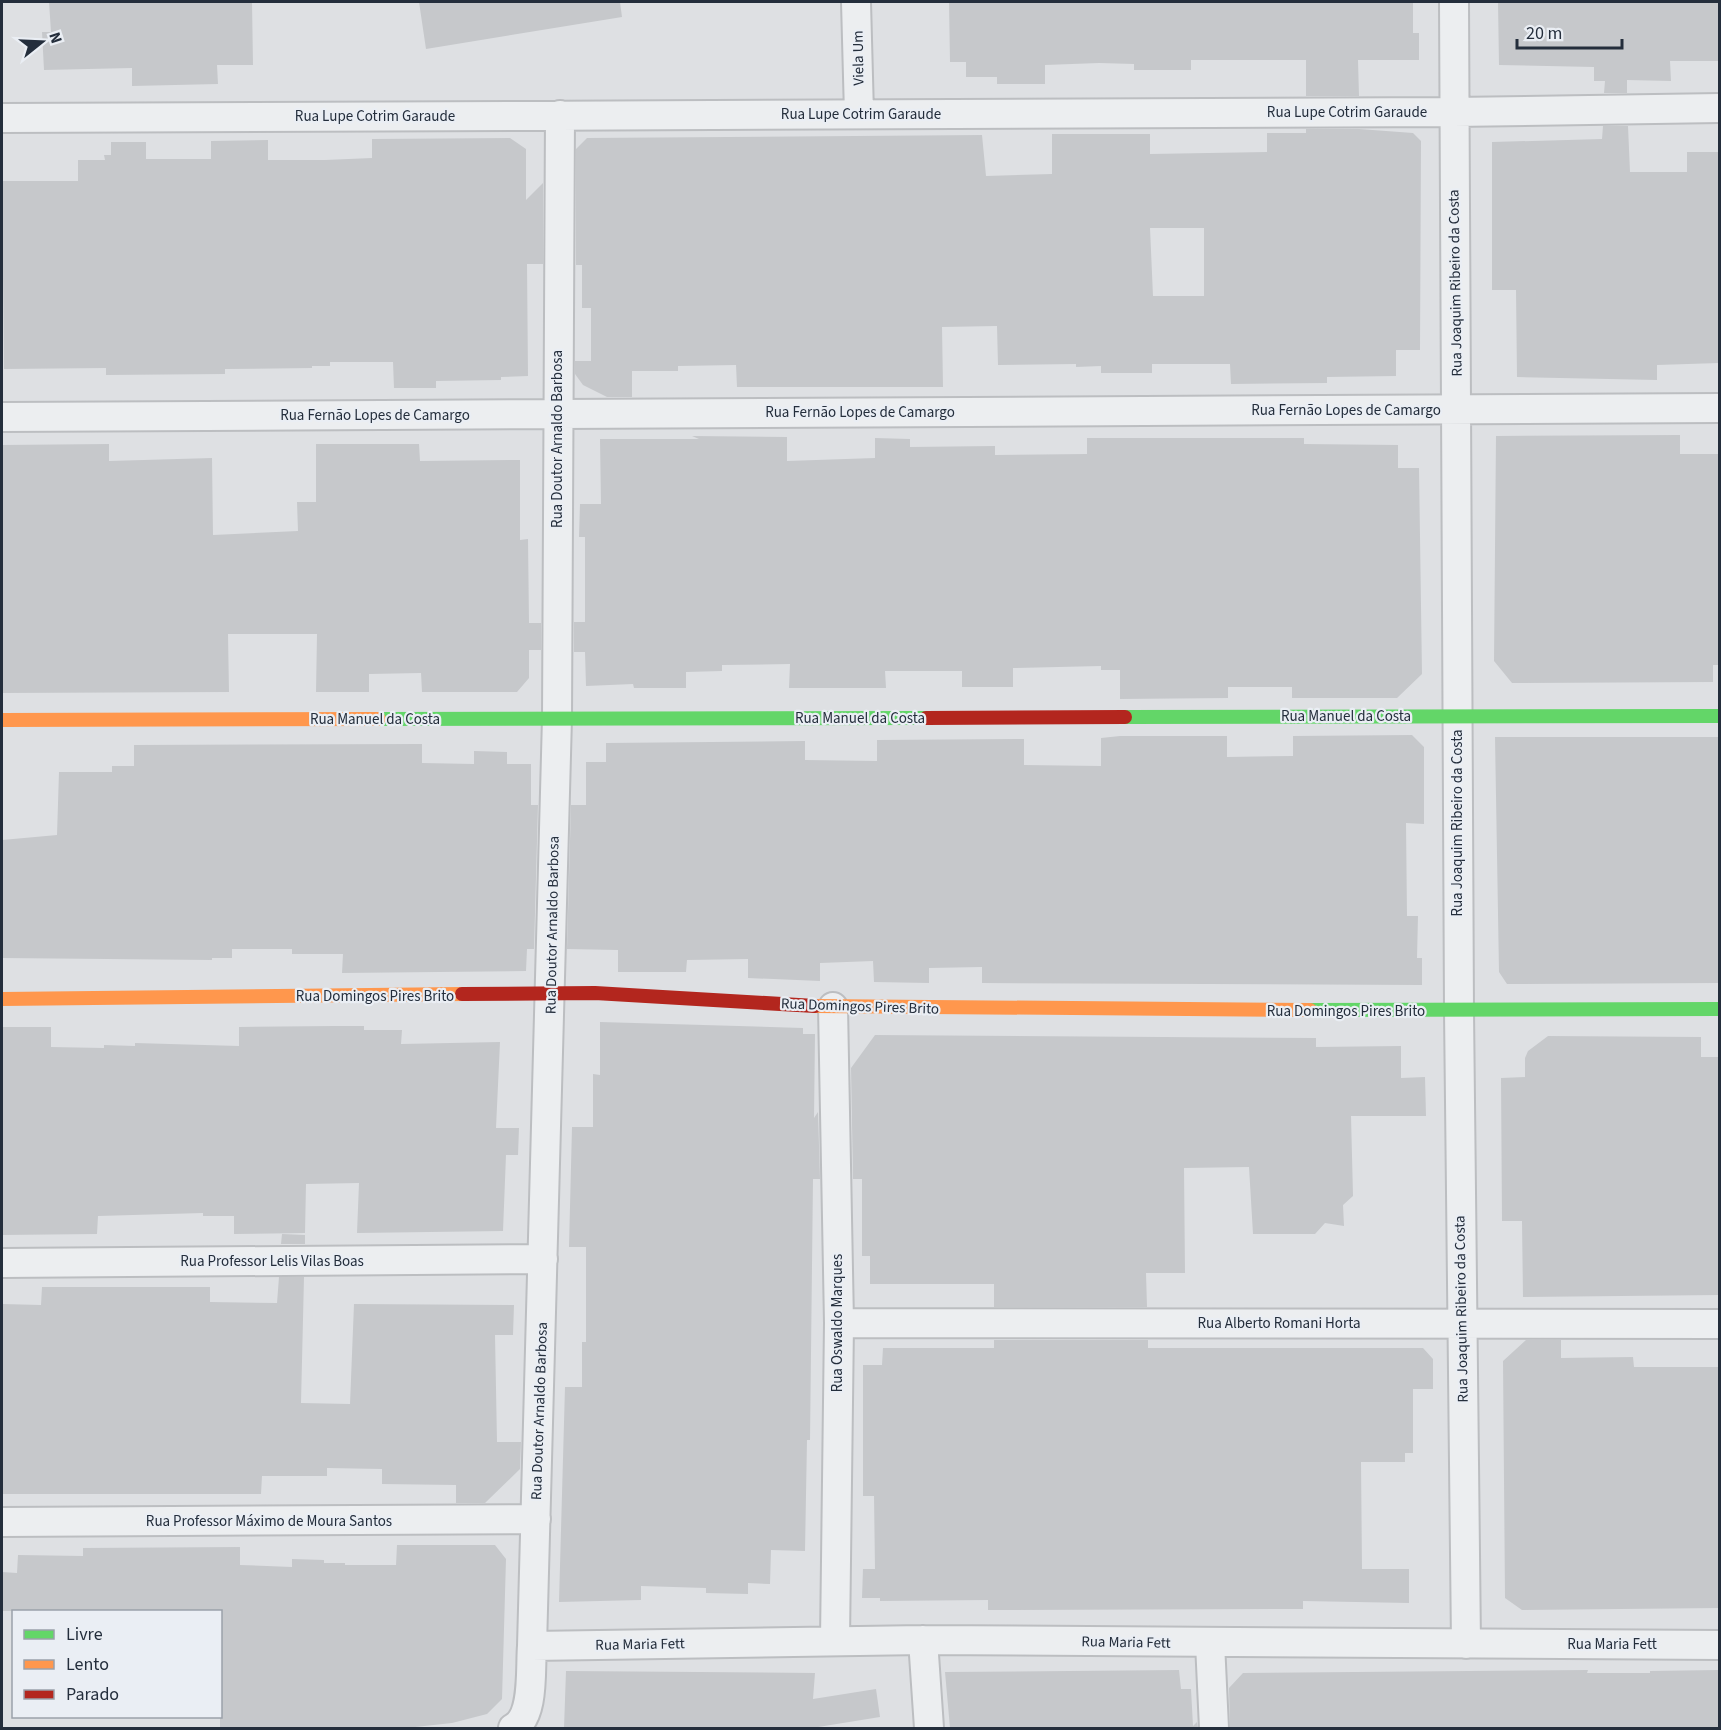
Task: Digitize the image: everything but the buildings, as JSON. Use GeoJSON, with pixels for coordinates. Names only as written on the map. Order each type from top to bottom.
{"type":"FeatureCollection","features":[{"type":"Feature","properties":{"kind":"street","name":"Viela Um"},"geometry":{"type":"LineString","coordinates":[[856,2],[859,114]]}},
{"type":"Feature","properties":{"kind":"street","name":"Rua Joaquim Ribeiro da Costa"},"geometry":{"type":"LineString","coordinates":[[1454,2],[1461,1323],[1466,1644]]}},
{"type":"Feature","properties":{"kind":"street","name":"Rua Lupe Cotrim Garaude"},"geometry":{"type":"LineString","coordinates":[[2,118],[1454,112],[1719,108]]}},
{"type":"Feature","properties":{"kind":"street","name":"Rua Doutor Arnaldo Barbosa"},"geometry":{"type":"LineString","coordinates":[[517,1727],[528,1710],[532,1646],[543,1259],[557,718],[560,115]]}},
{"type":"Feature","properties":{"kind":"street","name":"Rua Fernão Lopes de Camargo"},"geometry":{"type":"LineString","coordinates":[[2,417],[1719,408]]}},
{"type":"Feature","properties":{"kind":"street","name":"Rua Manuel da Costa"},"geometry":{"type":"LineString","coordinates":[[2,720],[1719,716]]}},
{"type":"Feature","properties":{"kind":"street","name":"Rua Domingos Pires Brito"},"geometry":{"type":"LineString","coordinates":[[2,999],[595,993],[833,1006],[1459,1011],[1719,1009]]}},
{"type":"Feature","properties":{"kind":"street","name":"Rua Oswaldo Marques"},"geometry":{"type":"LineString","coordinates":[[833,1006],[838,1323],[835,1640]]}},
{"type":"Feature","properties":{"kind":"street","name":"Rua Professor Lelis Vilas Boas"},"geometry":{"type":"LineString","coordinates":[[2,1263],[543,1259]]}},
{"type":"Feature","properties":{"kind":"street","name":"Rua Alberto Romani Horta"},"geometry":{"type":"LineString","coordinates":[[838,1323],[1719,1324]]}},
{"type":"Feature","properties":{"kind":"street","name":"Rua Professor Máximo de Moura Santos"},"geometry":{"type":"LineString","coordinates":[[2,1522],[536,1520]]}},
{"type":"Feature","properties":{"kind":"street","name":"Rua Maria Fett"},"geometry":{"type":"LineString","coordinates":[[532,1646],[835,1640],[1719,1645]]}},
{"type":"Feature","properties":{"kind":"street"},"geometry":{"type":"LineString","coordinates":[[923,1640],[929,1728]]}},
{"type":"Feature","properties":{"kind":"street"},"geometry":{"type":"LineString","coordinates":[[1210,1643],[1214,1728]]}},
{"type":"Feature","properties":{"kind":"traffic: fast"},"geometry":{"type":"LineString","coordinates":[[1125,717],[1720,716]]}},
{"type":"Feature","properties":{"kind":"traffic: fast"},"geometry":{"type":"LineString","coordinates":[[379,719],[926,718]]}},
{"type":"Feature","properties":{"kind":"traffic: fast"},"geometry":{"type":"LineString","coordinates":[[1310,1010],[1720,1009]]}},
{"type":"Feature","properties":{"kind":"traffic: slow"},"geometry":{"type":"LineString","coordinates":[[2,720],[379,719]]}},
{"type":"Feature","properties":{"kind":"traffic: slow"},"geometry":{"type":"LineString","coordinates":[[2,999],[462,994]]}},
{"type":"Feature","properties":{"kind":"traffic: slow"},"geometry":{"type":"LineString","coordinates":[[815,1006],[1310,1010]]}},
{"type":"Feature","properties":{"kind":"traffic: jam"},"geometry":{"type":"LineString","coordinates":[[926,718],[1125,717]]}},
{"type":"Feature","properties":{"kind":"traffic: jam"},"geometry":{"type":"LineString","coordinates":[[462,994],[595,993],[815,1006]]}}]}
